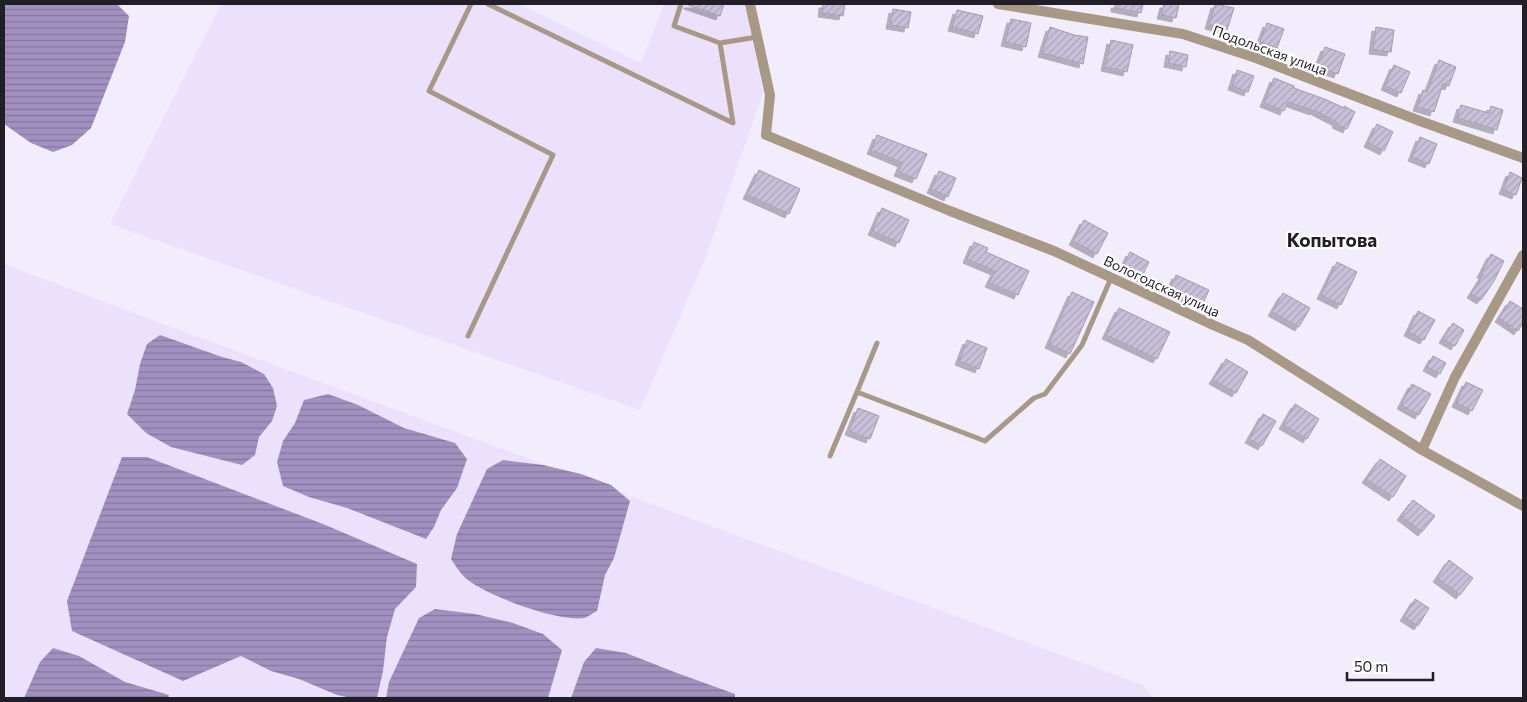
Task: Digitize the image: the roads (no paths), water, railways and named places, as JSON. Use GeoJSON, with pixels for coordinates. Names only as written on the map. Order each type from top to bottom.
{"type":"FeatureCollection","features":[{"type":"Feature","properties":{"kind":"street"},"geometry":{"type":"LineString","coordinates":[[750,4],[757,36]]}},
{"type":"Feature","properties":{"kind":"street","name":"Подольская улица"},"geometry":{"type":"LineString","coordinates":[[998,4],[1183,34],[1256,58],[1523,158]]}},
{"type":"Feature","properties":{"kind":"street","name":"Вологодская улица"},"geometry":{"type":"LineString","coordinates":[[757,36],[770,95],[766,135],[950,211],[1054,251],[1248,340],[1422,450],[1523,506]]}},
{"type":"Feature","properties":{"kind":"street"},"geometry":{"type":"LineString","coordinates":[[1422,450],[1455,377],[1523,255]]}},
{"type":"Feature","properties":{"kind":"lane"},"geometry":{"type":"LineString","coordinates":[[468,336],[553,155],[429,91],[471,4]]}},
{"type":"Feature","properties":{"kind":"lane"},"geometry":{"type":"LineString","coordinates":[[488,4],[733,123],[720,43]]}},
{"type":"Feature","properties":{"kind":"lane"},"geometry":{"type":"LineString","coordinates":[[682,4],[674,26],[720,43],[757,36]]}},
{"type":"Feature","properties":{"kind":"lane"},"geometry":{"type":"LineString","coordinates":[[857,392],[985,441],[1034,398],[1045,394],[1082,345],[1112,278]]}},
{"type":"Feature","properties":{"kind":"lane"},"geometry":{"type":"LineString","coordinates":[[830,456],[877,343]]}},
{"type":"Feature","properties":{"kind":"district","name":"Копытова"},"geometry":{"type":"Point","coordinates":[1332,239]}}]}
